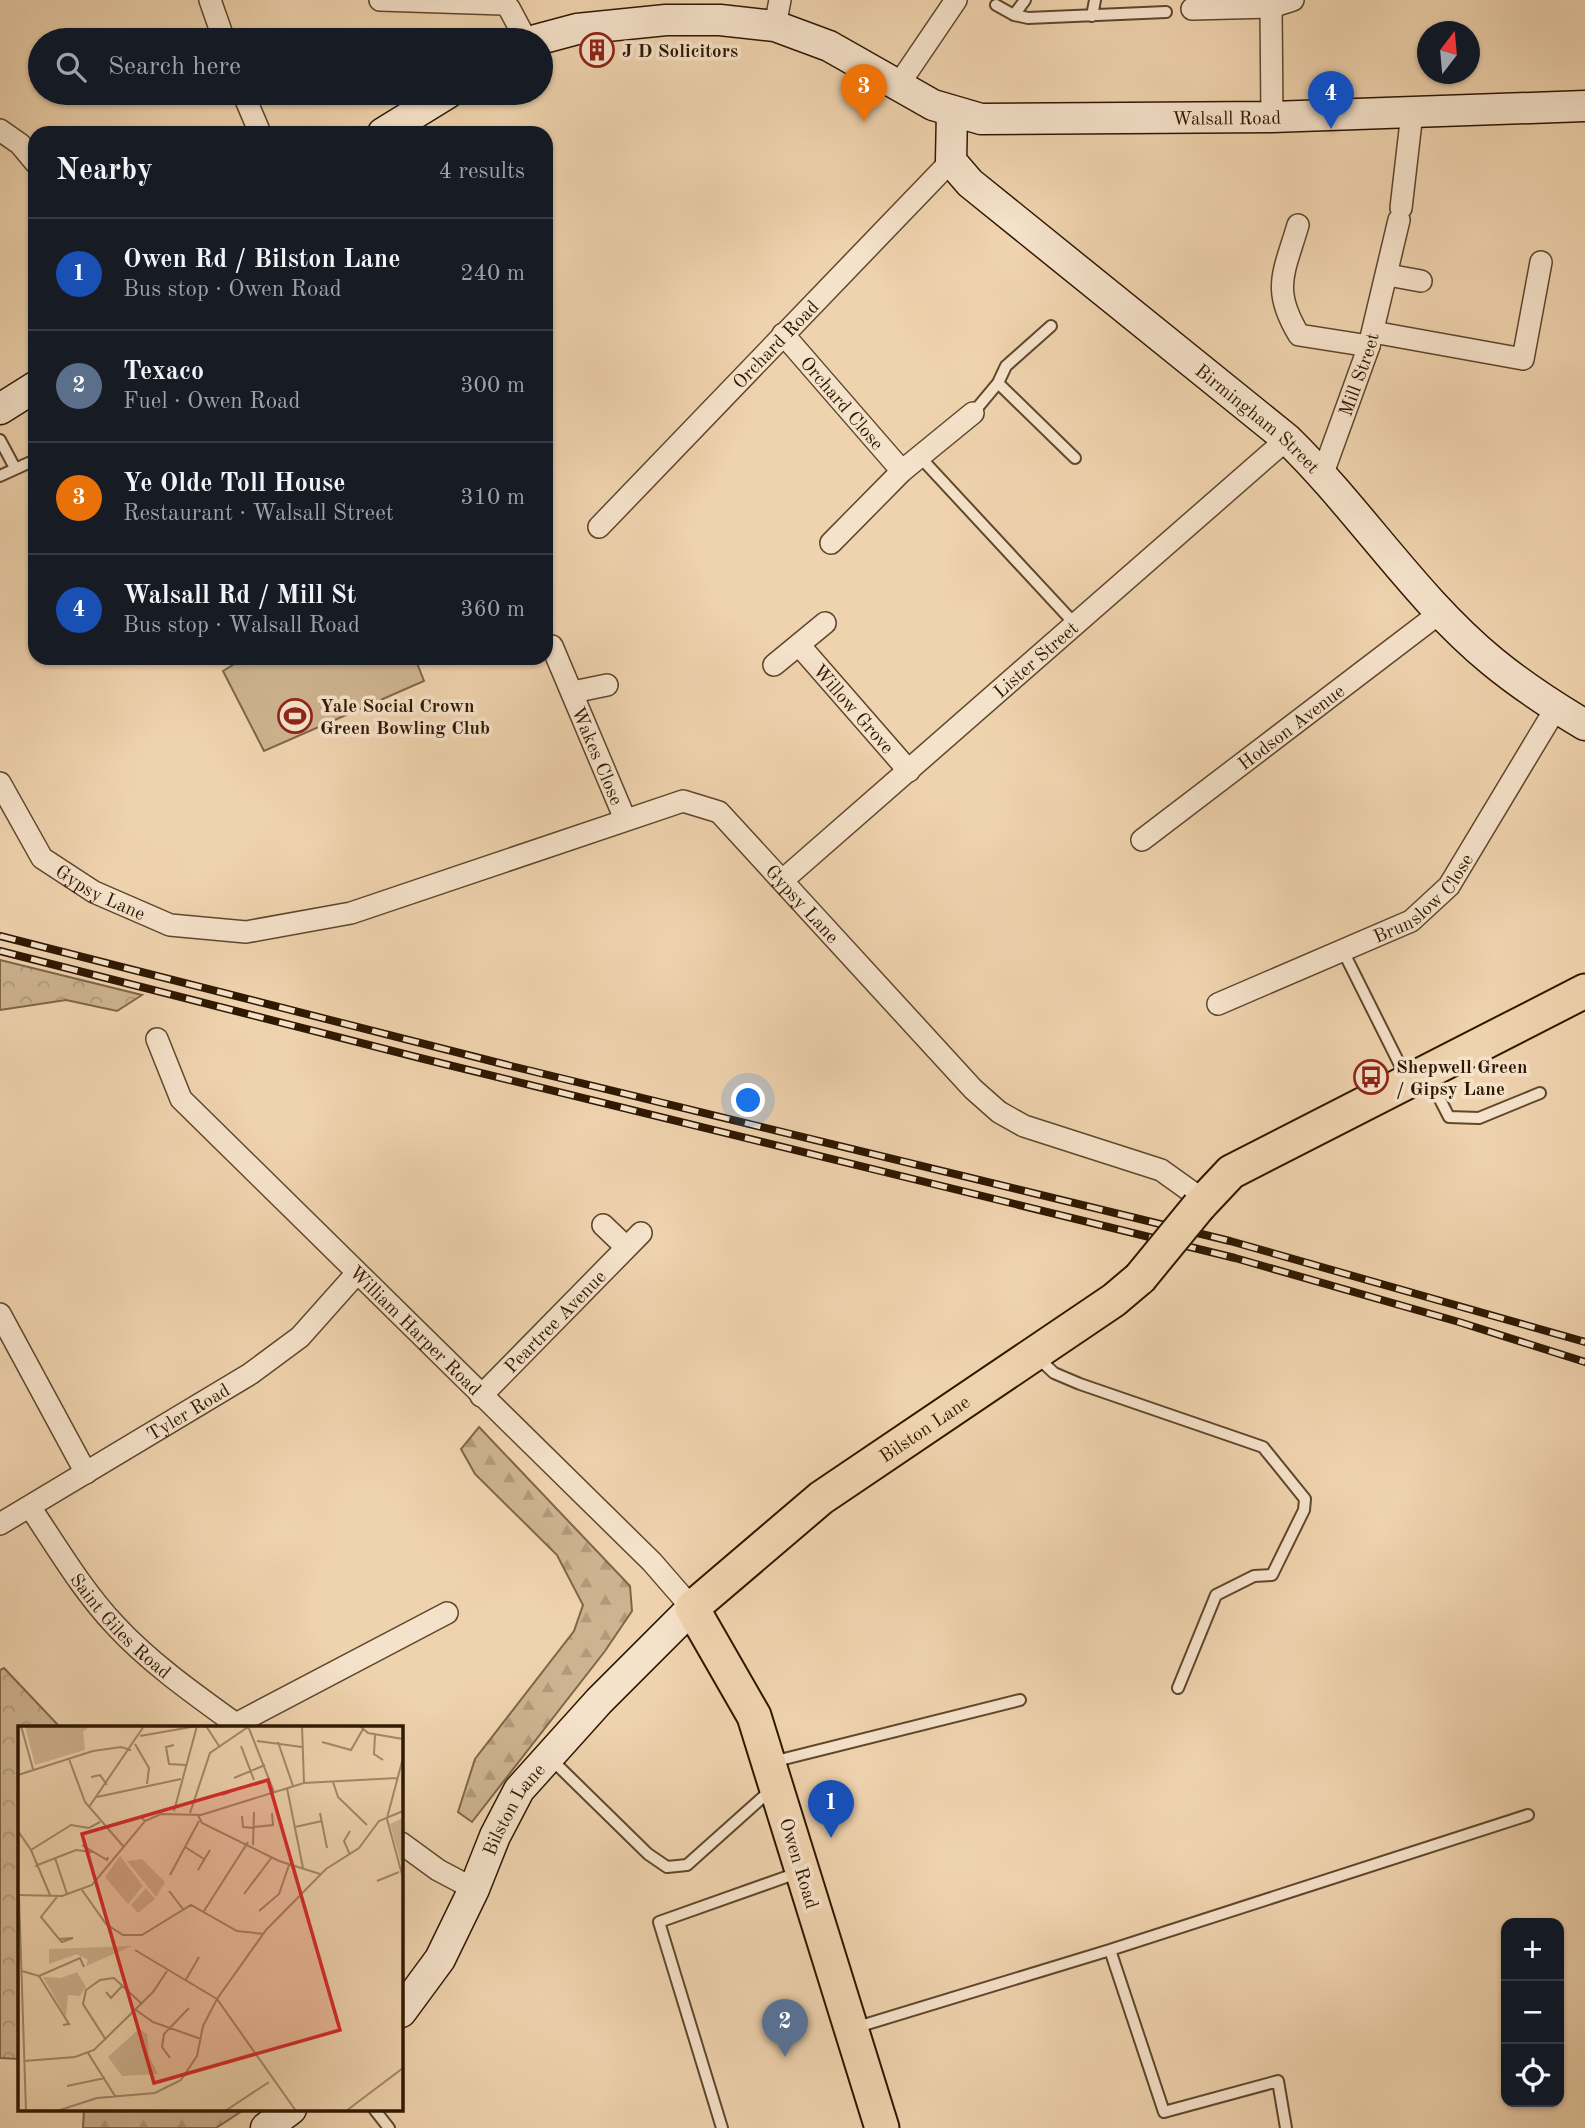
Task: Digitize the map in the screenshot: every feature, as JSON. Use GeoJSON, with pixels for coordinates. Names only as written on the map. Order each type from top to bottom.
{"type":"FeatureCollection","features":[{"type":"Feature","properties":{"kind":"main road","name":"Walsall Road"},"geometry":{"type":"LineString","coordinates":[[553,35],[577,29],[666,20],[720,20],[778,13],[829,46],[933,105],[981,119],[1272,117],[1585,106]]}},
{"type":"Feature","properties":{"kind":"main road"},"geometry":{"type":"LineString","coordinates":[[394,126],[428,105]]}},
{"type":"Feature","properties":{"kind":"main road"},"geometry":{"type":"LineString","coordinates":[[951,161],[952,112]]}},
{"type":"Feature","properties":{"kind":"main road","name":"Birmingham Street"},"geometry":{"type":"LineString","coordinates":[[951,161],[1006,213],[1287,439],[1323,474],[1441,612],[1492,662],[1556,708],[1585,725]]}},
{"type":"Feature","properties":{"kind":"main road"},"geometry":{"type":"LineString","coordinates":[[0,409],[28,391]]}},
{"type":"Feature","properties":{"kind":"main road","name":"Bilston Lane"},"geometry":{"type":"LineString","coordinates":[[402,2011],[440,1959],[474,1889],[495,1836],[519,1790],[599,1702],[692,1608],[821,1498],[1114,1300],[1140,1278],[1201,1203],[1231,1172],[1585,990]]}},
{"type":"Feature","properties":{"kind":"main road","name":"Owen Road"},"geometry":{"type":"LineString","coordinates":[[692,1608],[754,1716],[883,2128]]}},
{"type":"Feature","properties":{"kind":"main road"},"geometry":{"type":"LineString","coordinates":[[266,2128],[289,2110]]}},
{"type":"Feature","properties":{"kind":"street"},"geometry":{"type":"LineString","coordinates":[[209,0],[220,28]]}},
{"type":"Feature","properties":{"kind":"street"},"geometry":{"type":"LineString","coordinates":[[380,0],[504,2],[520,28]]}},
{"type":"Feature","properties":{"kind":"street"},"geometry":{"type":"LineString","coordinates":[[899,85],[956,0]]}},
{"type":"Feature","properties":{"kind":"street"},"geometry":{"type":"LineString","coordinates":[[1192,9],[1271,7],[1293,0]]}},
{"type":"Feature","properties":{"kind":"street"},"geometry":{"type":"LineString","coordinates":[[1271,7],[1272,117]]}},
{"type":"Feature","properties":{"kind":"street"},"geometry":{"type":"LineString","coordinates":[[248,105],[257,126]]}},
{"type":"Feature","properties":{"kind":"street","name":"Mill Street"},"geometry":{"type":"LineString","coordinates":[[1323,474],[1371,339],[1388,275],[1400,214],[1412,113]]}},
{"type":"Feature","properties":{"kind":"street"},"geometry":{"type":"LineString","coordinates":[[0,130],[20,144],[28,154]]}},
{"type":"Feature","properties":{"kind":"street"},"geometry":{"type":"LineString","coordinates":[[0,149],[28,160]]}},
{"type":"Feature","properties":{"kind":"street","name":"Orchard Road"},"geometry":{"type":"LineString","coordinates":[[599,527],[951,161]]}},
{"type":"Feature","properties":{"kind":"street"},"geometry":{"type":"LineString","coordinates":[[1298,225],[1282,283],[1283,310],[1299,335],[1371,339],[1523,359],[1541,262]]}},
{"type":"Feature","properties":{"kind":"street"},"geometry":{"type":"LineString","coordinates":[[1388,275],[1421,281]]}},
{"type":"Feature","properties":{"kind":"street","name":"Orchard Close"},"geometry":{"type":"LineString","coordinates":[[783,334],[902,471]]}},
{"type":"Feature","properties":{"kind":"street"},"geometry":{"type":"LineString","coordinates":[[831,543],[902,471],[973,414]]}},
{"type":"Feature","properties":{"kind":"street","name":"Lister Street"},"geometry":{"type":"LineString","coordinates":[[784,879],[1287,439]]}},
{"type":"Feature","properties":{"kind":"street","name":"Hodson Avenue"},"geometry":{"type":"LineString","coordinates":[[1142,840],[1441,612]]}},
{"type":"Feature","properties":{"kind":"street","name":"Willow Grove"},"geometry":{"type":"LineString","coordinates":[[774,665],[825,622]]}},
{"type":"Feature","properties":{"kind":"street","name":"Willow Grove"},"geometry":{"type":"LineString","coordinates":[[799,645],[909,771]]}},
{"type":"Feature","properties":{"kind":"street","name":"Wakes Close"},"geometry":{"type":"LineString","coordinates":[[553,648],[625,819]]}},
{"type":"Feature","properties":{"kind":"street","name":"Wakes Close"},"geometry":{"type":"LineString","coordinates":[[572,692],[607,685]]}},
{"type":"Feature","properties":{"kind":"street","name":"Brunslow Close"},"geometry":{"type":"LineString","coordinates":[[1218,1004],[1411,921],[1449,886],[1556,708]]}},
{"type":"Feature","properties":{"kind":"street","name":"Gypsy Lane"},"geometry":{"type":"LineString","coordinates":[[0,782],[42,858],[94,892],[170,925],[246,932],[351,913],[506,863],[625,819],[683,801],[719,812],[784,879],[973,1089],[999,1112],[1024,1126],[1161,1170],[1201,1203]]}},
{"type":"Feature","properties":{"kind":"street","name":"William Harper Road"},"geometry":{"type":"LineString","coordinates":[[157,1039],[181,1099],[652,1562],[692,1608]]}},
{"type":"Feature","properties":{"kind":"street","name":"Peartree Avenue"},"geometry":{"type":"LineString","coordinates":[[481,1396],[634,1240],[603,1225]]}},
{"type":"Feature","properties":{"kind":"street","name":"Tyler Road"},"geometry":{"type":"LineString","coordinates":[[0,1524],[250,1374],[300,1337],[356,1273]]}},
{"type":"Feature","properties":{"kind":"street"},"geometry":{"type":"LineString","coordinates":[[0,1314],[86,1473]]}},
{"type":"Feature","properties":{"kind":"street","name":"Saint Giles Road"},"geometry":{"type":"LineString","coordinates":[[30,1507],[84,1588],[115,1625],[235,1726],[447,1613]]}},
{"type":"Feature","properties":{"kind":"street"},"geometry":{"type":"LineString","coordinates":[[402,1844],[438,1870],[474,1889]]}},
{"type":"Feature","properties":{"kind":"lane"},"geometry":{"type":"LineString","coordinates":[[1014,15],[1025,0]]}},
{"type":"Feature","properties":{"kind":"lane"},"geometry":{"type":"LineString","coordinates":[[1092,16],[1095,0]]}},
{"type":"Feature","properties":{"kind":"lane"},"geometry":{"type":"LineString","coordinates":[[996,5],[1014,15],[1028,18],[1166,12]]}},
{"type":"Feature","properties":{"kind":"lane"},"geometry":{"type":"LineString","coordinates":[[973,414],[998,383],[1006,366],[1051,326]]}},
{"type":"Feature","properties":{"kind":"lane"},"geometry":{"type":"LineString","coordinates":[[998,383],[1075,458]]}},
{"type":"Feature","properties":{"kind":"lane"},"geometry":{"type":"LineString","coordinates":[[0,440],[15,468]]}},
{"type":"Feature","properties":{"kind":"lane"},"geometry":{"type":"LineString","coordinates":[[920,457],[1074,623]]}},
{"type":"Feature","properties":{"kind":"lane"},"geometry":{"type":"LineString","coordinates":[[0,475],[28,463]]}},
{"type":"Feature","properties":{"kind":"lane"},"geometry":{"type":"LineString","coordinates":[[1343,951],[1416,1075],[1449,1117],[1479,1118],[1540,1093]]}},
{"type":"Feature","properties":{"kind":"lane"},"geometry":{"type":"LineString","coordinates":[[1034,1354],[1054,1373],[1080,1384],[1263,1447],[1305,1499],[1304,1510],[1272,1575],[1254,1576],[1216,1595],[1178,1688]]}},
{"type":"Feature","properties":{"kind":"lane"},"geometry":{"type":"LineString","coordinates":[[550,1758],[648,1854],[667,1867],[687,1865],[772,1774],[1020,1700]]}},
{"type":"Feature","properties":{"kind":"lane"},"geometry":{"type":"LineString","coordinates":[[851,2028],[1110,1950],[1528,1815]]}},
{"type":"Feature","properties":{"kind":"lane"},"geometry":{"type":"LineString","coordinates":[[722,2128],[659,1922],[802,1871]]}},
{"type":"Feature","properties":{"kind":"lane"},"geometry":{"type":"LineString","coordinates":[[1110,1950],[1164,2112],[1278,2081],[1286,2128]]}},
{"type":"Feature","properties":{"kind":"lane"},"geometry":{"type":"LineString","coordinates":[[375,2110],[389,2128]]}},
{"type":"Feature","properties":{"kind":"green space","name":"Yale Social Crown Green Bowling Club"},"geometry":{"type":"Polygon","coordinates":[[[233,665],[418,665],[424,681],[264,751],[223,671],[233,665]]]}},
{"type":"Feature","properties":{"kind":"green space"},"geometry":{"type":"Polygon","coordinates":[[[0,960],[142,995],[117,1011],[66,1000],[0,1010],[0,960]]]}},
{"type":"Feature","properties":{"kind":"green space"},"geometry":{"type":"Polygon","coordinates":[[[479,1427],[630,1586],[632,1611],[605,1651],[472,1822],[458,1812],[475,1759],[574,1631],[583,1605],[557,1555],[475,1474],[461,1449],[479,1427]]]}},
{"type":"Feature","properties":{"kind":"green space"},"geometry":{"type":"Polygon","coordinates":[[[4,1668],[59,1726],[18,1726],[18,2059],[0,2058],[0,1670],[4,1668]]]}},
{"type":"Feature","properties":{"kind":"green space"},"geometry":{"type":"Polygon","coordinates":[[[84,2110],[243,2110],[216,2128],[83,2128],[84,2110]]]}},
{"type":"Feature","properties":{"kind":"railway"},"geometry":{"type":"LineString","coordinates":[[0,936],[507,1065],[1230,1241],[1585,1342]]}},
{"type":"Feature","properties":{"kind":"railway"},"geometry":{"type":"LineString","coordinates":[[0,951],[424,1059],[1235,1258],[1459,1322],[1585,1362]]}},
{"type":"Feature","properties":{"kind":"place","name":"J D Solicitors"},"geometry":{"type":"Point","coordinates":[597,50]}},
{"type":"Feature","properties":{"kind":"place","name":"Ye Olde Toll House"},"geometry":{"type":"Point","coordinates":[864,122]}},
{"type":"Feature","properties":{"kind":"place","name":"Walsall Rd / Mill St"},"geometry":{"type":"Point","coordinates":[1331,129]}},
{"type":"Feature","properties":{"kind":"place","name":"Yale Social Crown Green Bowling Club"},"geometry":{"type":"Point","coordinates":[295,716]}},
{"type":"Feature","properties":{"kind":"place","name":"Shepwell Green / Gipsy Lane"},"geometry":{"type":"Point","coordinates":[1371,1077]}},
{"type":"Feature","properties":{"kind":"place","name":"Owen Rd / Bilston Lane"},"geometry":{"type":"Point","coordinates":[831,1838]}},
{"type":"Feature","properties":{"kind":"place","name":"Texaco"},"geometry":{"type":"Point","coordinates":[785,2057]}}]}
